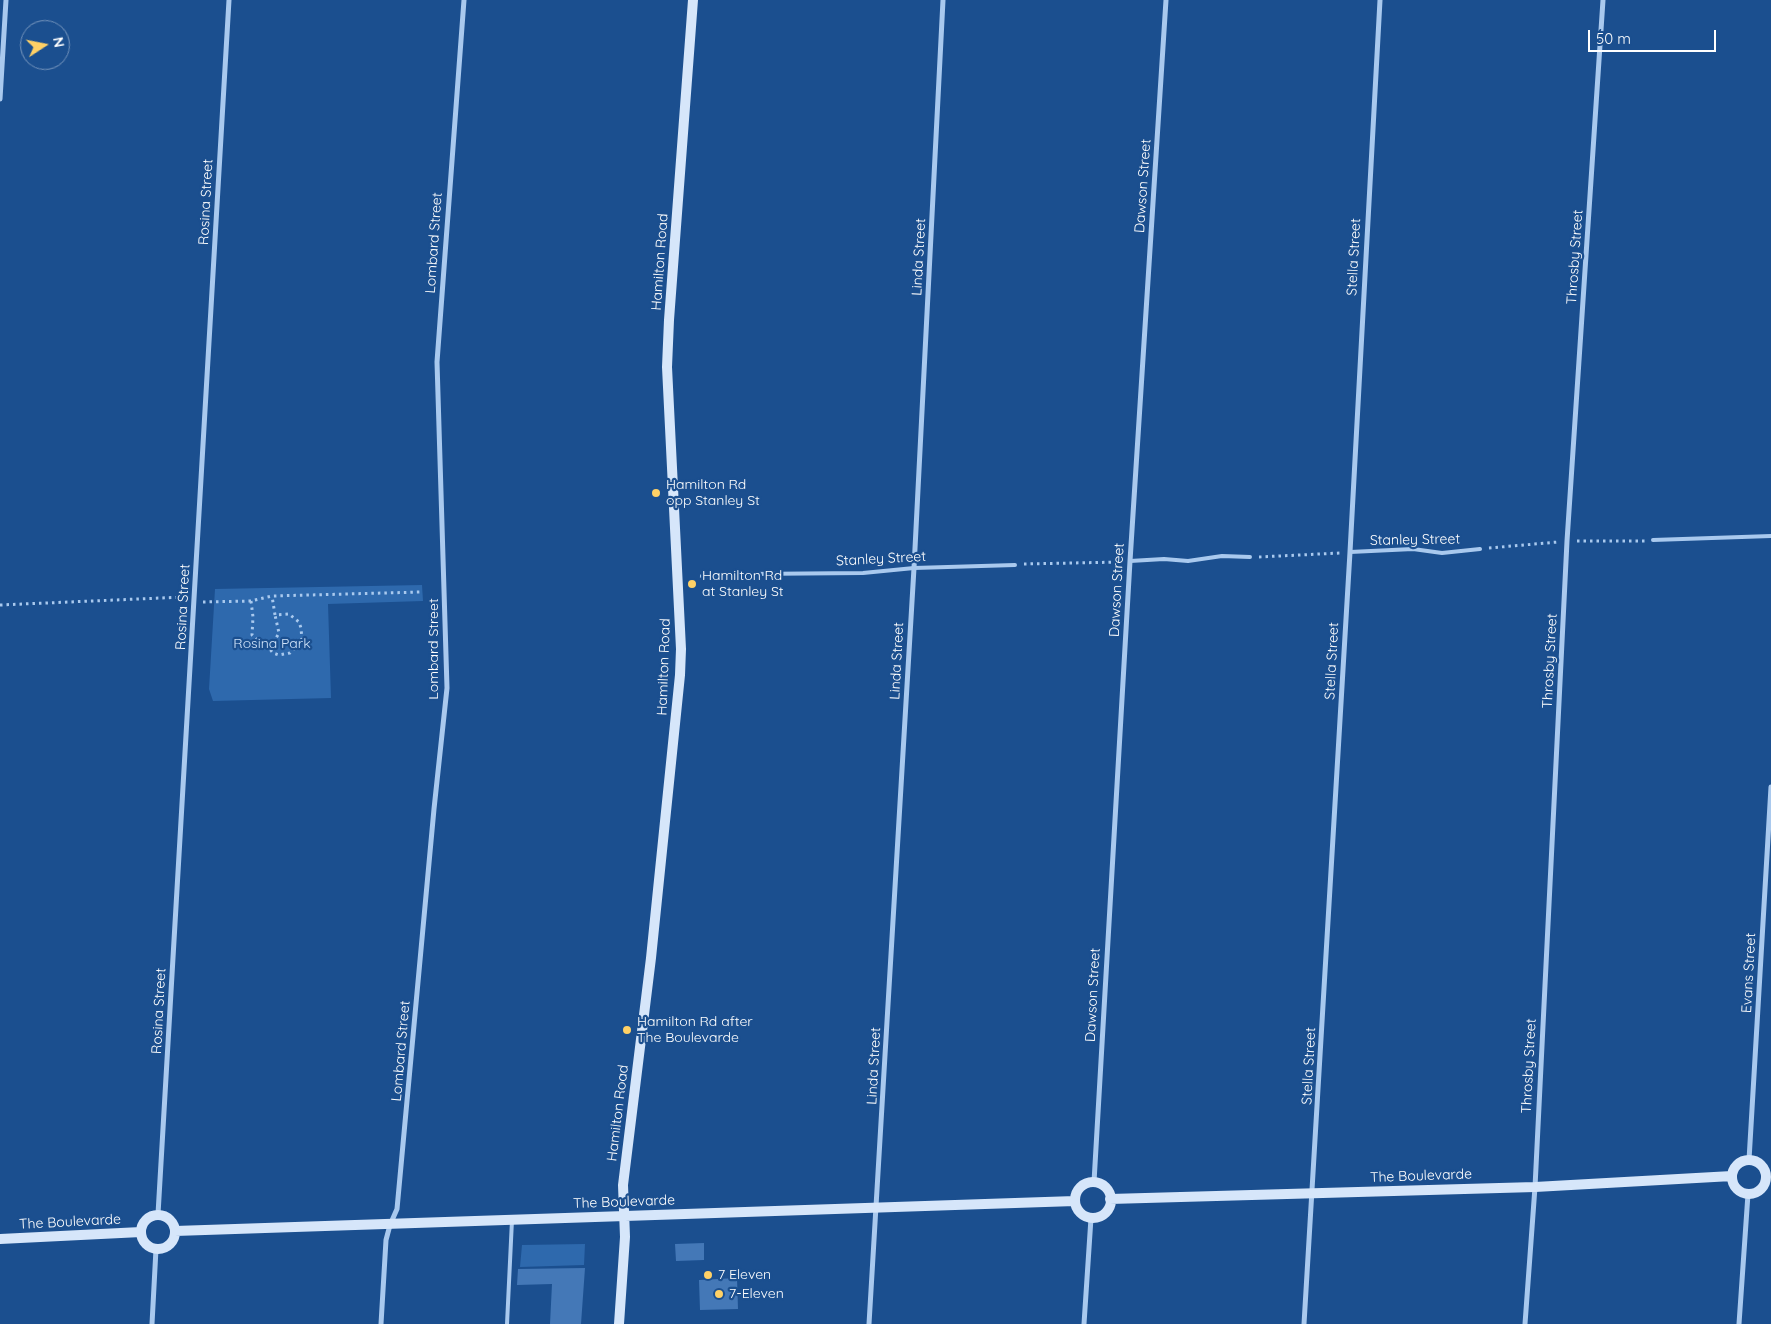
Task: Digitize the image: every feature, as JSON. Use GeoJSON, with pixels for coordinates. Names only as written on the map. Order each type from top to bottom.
{"type":"FeatureCollection","features":[{"type":"Feature","properties":{"kind":"street"},"geometry":{"type":"LineString","coordinates":[[0,99],[6,0]]}},
{"type":"Feature","properties":{"kind":"street","name":"Rosina Street"},"geometry":{"type":"LineString","coordinates":[[158,1214],[229,0]]}},
{"type":"Feature","properties":{"kind":"street","name":"Lombard Street"},"geometry":{"type":"LineString","coordinates":[[381,1324],[386,1240],[398,1201],[447,688],[437,362],[464,0]]}},
{"type":"Feature","properties":{"kind":"street","name":"Linda Street"},"geometry":{"type":"LineString","coordinates":[[869,1324],[914,568],[943,0]]}},
{"type":"Feature","properties":{"kind":"street","name":"Dawson Street"},"geometry":{"type":"LineString","coordinates":[[1094,1182],[1130,561],[1166,0]]}},
{"type":"Feature","properties":{"kind":"street","name":"Stella Street"},"geometry":{"type":"LineString","coordinates":[[1304,1324],[1350,552],[1380,0]]}},
{"type":"Feature","properties":{"kind":"street","name":"Throsby Street"},"geometry":{"type":"LineString","coordinates":[[1525,1324],[1535,1187],[1567,541],[1603,0]]}},
{"type":"Feature","properties":{"kind":"street","name":"Hamilton Road"},"geometry":{"type":"LineString","coordinates":[[619,1324],[625,1237],[624,1178],[652,948],[680,675],[681,649],[668,366],[669,320],[694,3]]}},
{"type":"Feature","properties":{"kind":"street","name":"Evans Street"},"geometry":{"type":"LineString","coordinates":[[1749,1160],[1771,787]]}},
{"type":"Feature","properties":{"kind":"street"},"geometry":{"type":"LineString","coordinates":[[1744,1160],[1749,1160],[1758,1162],[1769,1175],[1762,1189],[1748,1194],[1743,1193],[1735,1186],[1732,1176],[1736,1167],[1744,1160]]}},
{"type":"Feature","properties":{"kind":"street","name":"The Boulevarde"},"geometry":{"type":"LineString","coordinates":[[1110,1199],[1535,1187],[1732,1176]]}},
{"type":"Feature","properties":{"kind":"street"},"geometry":{"type":"LineString","coordinates":[[1094,1182],[1107,1189],[1110,1204],[1101,1216],[1091,1218],[1078,1210],[1075,1201],[1082,1185],[1094,1182]]}},
{"type":"Feature","properties":{"kind":"street"},"geometry":{"type":"LineString","coordinates":[[1739,1324],[1748,1194]]}},
{"type":"Feature","properties":{"kind":"street","name":"The Boulevarde"},"geometry":{"type":"LineString","coordinates":[[175,1231],[390,1225],[877,1206],[1075,1201]]}},
{"type":"Feature","properties":{"kind":"street"},"geometry":{"type":"LineString","coordinates":[[158,1214],[172,1221],[175,1231],[172,1242],[162,1249],[156,1249],[145,1244],[141,1232],[147,1218],[158,1214]]}},
{"type":"Feature","properties":{"kind":"street"},"geometry":{"type":"LineString","coordinates":[[1084,1324],[1091,1218]]}},
{"type":"Feature","properties":{"kind":"street","name":"The Boulevarde"},"geometry":{"type":"LineString","coordinates":[[0,1239],[141,1232]]}},
{"type":"Feature","properties":{"kind":"street"},"geometry":{"type":"LineString","coordinates":[[152,1324],[156,1249]]}},
{"type":"Feature","properties":{"kind":"lane"},"geometry":{"type":"LineString","coordinates":[[1654,540],[1771,536]]}},
{"type":"Feature","properties":{"kind":"lane","name":"Stanley Street"},"geometry":{"type":"LineString","coordinates":[[1350,552],[1413,549],[1442,553],[1480,549]]}},
{"type":"Feature","properties":{"kind":"lane"},"geometry":{"type":"LineString","coordinates":[[1130,561],[1164,558],[1188,561],[1222,556],[1250,557]]}},
{"type":"Feature","properties":{"kind":"lane","name":"Stanley Street"},"geometry":{"type":"LineString","coordinates":[[747,574],[863,573],[914,568],[1016,565]]}},
{"type":"Feature","properties":{"kind":"lane"},"geometry":{"type":"LineString","coordinates":[[507,1324],[512,1220]]}},
{"type":"Feature","properties":{"kind":"path"},"geometry":{"type":"LineString","coordinates":[[1480,549],[1567,541],[1654,540]]}},
{"type":"Feature","properties":{"kind":"path"},"geometry":{"type":"LineString","coordinates":[[1250,557],[1350,552]]}},
{"type":"Feature","properties":{"kind":"path"},"geometry":{"type":"LineString","coordinates":[[1016,565],[1130,561]]}},
{"type":"Feature","properties":{"kind":"path"},"geometry":{"type":"LineString","coordinates":[[700,576],[734,579],[747,574]]}},
{"type":"Feature","properties":{"kind":"path"},"geometry":{"type":"LineString","coordinates":[[0,605],[194,599],[251,601],[272,596],[421,592]]}},
{"type":"Feature","properties":{"kind":"path"},"geometry":{"type":"LineString","coordinates":[[266,644],[275,640],[279,633],[272,596]]}},
{"type":"Feature","properties":{"kind":"path"},"geometry":{"type":"LineString","coordinates":[[251,601],[253,617],[252,635],[258,641],[266,644],[273,653],[279,655],[290,653],[302,640],[303,633],[299,622],[288,614],[275,615]]}},
{"type":"Feature","properties":{"kind":"green space","name":"Rosina Park"},"geometry":{"type":"Polygon","coordinates":[[[422,585],[423,601],[328,604],[331,698],[213,701],[209,689],[215,589],[422,585]]]}},
{"type":"Feature","properties":{"kind":"green space"},"geometry":{"type":"Polygon","coordinates":[[[585,1244],[584,1265],[520,1267],[522,1245],[585,1244]]]}},
{"type":"Feature","properties":{"kind":"building"},"geometry":{"type":"Polygon","coordinates":[[[704,1243],[704,1260],[676,1261],[675,1244],[704,1243]]]}},
{"type":"Feature","properties":{"kind":"building"},"geometry":{"type":"Polygon","coordinates":[[[585,1268],[581,1324],[550,1324],[552,1284],[517,1285],[518,1269],[585,1268]]]}},
{"type":"Feature","properties":{"kind":"building","name":"7-Eleven"},"geometry":{"type":"Polygon","coordinates":[[[737,1278],[738,1309],[700,1310],[699,1280],[737,1278]]]}},
{"type":"Feature","properties":{"kind":"place","name":"Hamilton Rd opp Stanley St"},"geometry":{"type":"Point","coordinates":[656,493]}},
{"type":"Feature","properties":{"kind":"place","name":"Hamilton Rd at Stanley St"},"geometry":{"type":"Point","coordinates":[692,584]}},
{"type":"Feature","properties":{"kind":"place","name":"Hamilton Rd after The Boulevarde"},"geometry":{"type":"Point","coordinates":[627,1030]}},
{"type":"Feature","properties":{"kind":"place","name":"7 Eleven"},"geometry":{"type":"Point","coordinates":[708,1275]}},
{"type":"Feature","properties":{"kind":"place","name":"7-Eleven"},"geometry":{"type":"Point","coordinates":[719,1294]}}]}
